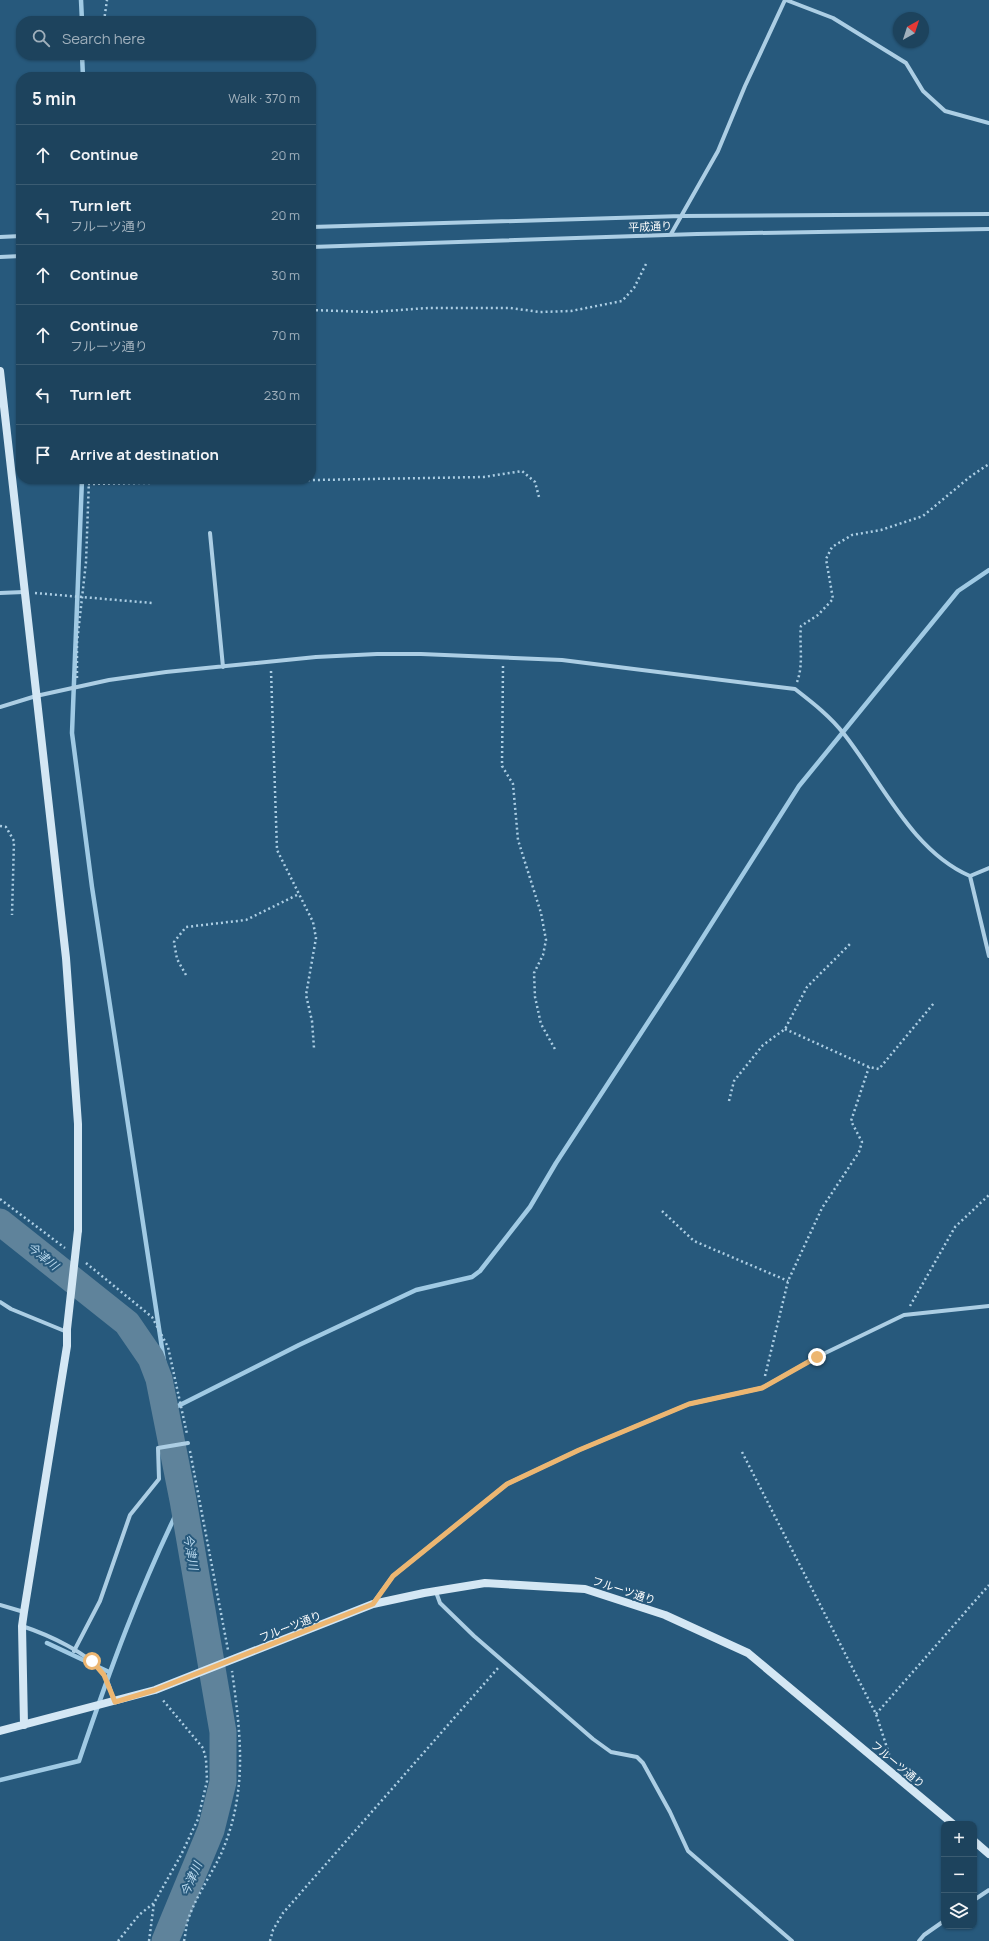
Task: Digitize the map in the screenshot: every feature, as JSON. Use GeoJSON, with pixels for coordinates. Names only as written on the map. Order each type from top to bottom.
{"type":"FeatureCollection","features":[{"type":"Feature","properties":{"kind":"street"},"geometry":{"type":"LineString","coordinates":[[671,234],[718,151],[745,86],[785,0],[833,18],[906,63],[923,91],[945,111],[989,123]]}},
{"type":"Feature","properties":{"kind":"street","name":"平成通り"},"geometry":{"type":"LineString","coordinates":[[316,227],[682,216],[989,214]]}},
{"type":"Feature","properties":{"kind":"street","name":"平成通り"},"geometry":{"type":"LineString","coordinates":[[316,246],[671,234],[989,229]]}},
{"type":"Feature","properties":{"kind":"street"},"geometry":{"type":"LineString","coordinates":[[0,237],[16,236]]}},
{"type":"Feature","properties":{"kind":"street"},"geometry":{"type":"LineString","coordinates":[[0,257],[16,256]]}},
{"type":"Feature","properties":{"kind":"street"},"geometry":{"type":"LineString","coordinates":[[0,371],[66,958],[78,1124],[78,1230],[66,1346],[22,1626],[24,1725]]}},
{"type":"Feature","properties":{"kind":"street"},"geometry":{"type":"LineString","coordinates":[[210,533],[223,667]]}},
{"type":"Feature","properties":{"kind":"street"},"geometry":{"type":"LineString","coordinates":[[0,593],[24,592]]}},
{"type":"Feature","properties":{"kind":"street"},"geometry":{"type":"LineString","coordinates":[[0,707],[36,696],[109,680],[166,672],[377,654],[421,654],[562,660],[795,689],[824,712],[844,734],[918,838],[956,870],[970,876],[989,868]]}},
{"type":"Feature","properties":{"kind":"street"},"geometry":{"type":"LineString","coordinates":[[970,876],[989,956]]}},
{"type":"Feature","properties":{"kind":"street"},"geometry":{"type":"LineString","coordinates":[[0,1302],[11,1309],[67,1330]]}},
{"type":"Feature","properties":{"kind":"street"},"geometry":{"type":"LineString","coordinates":[[373,1604],[393,1576],[507,1484],[579,1450],[689,1404],[762,1388],[817,1357],[904,1315],[989,1306]]}},
{"type":"Feature","properties":{"kind":"street"},"geometry":{"type":"LineString","coordinates":[[74,1651],[100,1601],[130,1515],[159,1479],[158,1448],[188,1443]]}},
{"type":"Feature","properties":{"kind":"street","name":"フルーツ通り"},"geometry":{"type":"LineString","coordinates":[[155,1690],[373,1604],[485,1584],[585,1589],[665,1615],[748,1653],[949,1821]]}},
{"type":"Feature","properties":{"kind":"street"},"geometry":{"type":"LineString","coordinates":[[436,1592],[440,1603],[503,1662],[593,1739],[611,1752],[637,1757],[643,1763],[670,1812],[688,1851],[792,1941]]}},
{"type":"Feature","properties":{"kind":"street"},"geometry":{"type":"LineString","coordinates":[[0,1605],[24,1612]]}},
{"type":"Feature","properties":{"kind":"street"},"geometry":{"type":"LineString","coordinates":[[22,1626],[46,1634],[92,1661],[104,1675],[115,1702]]}},
{"type":"Feature","properties":{"kind":"street"},"geometry":{"type":"LineString","coordinates":[[0,1731],[115,1702],[155,1690]]}},
{"type":"Feature","properties":{"kind":"street"},"geometry":{"type":"LineString","coordinates":[[977,1844],[989,1854]]}},
{"type":"Feature","properties":{"kind":"street"},"geometry":{"type":"LineString","coordinates":[[977,1898],[989,1890]]}},
{"type":"Feature","properties":{"kind":"street"},"geometry":{"type":"LineString","coordinates":[[919,1941],[924,1935],[941,1923]]}},
{"type":"Feature","properties":{"kind":"path"},"geometry":{"type":"LineString","coordinates":[[105,16],[107,0]]}},
{"type":"Feature","properties":{"kind":"path"},"geometry":{"type":"LineString","coordinates":[[316,310],[372,312],[428,308],[510,308],[540,312],[571,312],[622,301],[634,288],[646,264]]}},
{"type":"Feature","properties":{"kind":"path"},"geometry":{"type":"LineString","coordinates":[[795,689],[801,673],[799,639],[801,626],[818,615],[833,600],[826,559],[832,547],[852,535],[881,530],[923,516],[971,476],[989,464]]}},
{"type":"Feature","properties":{"kind":"path"},"geometry":{"type":"LineString","coordinates":[[316,479],[484,476],[522,471],[535,482],[539,497]]}},
{"type":"Feature","properties":{"kind":"path"},"geometry":{"type":"LineString","coordinates":[[77,687],[77,643],[86,562],[88,484]]}},
{"type":"Feature","properties":{"kind":"path"},"geometry":{"type":"LineString","coordinates":[[24,592],[152,603]]}},
{"type":"Feature","properties":{"kind":"path"},"geometry":{"type":"LineString","coordinates":[[503,658],[502,766],[513,784],[518,840],[541,913],[545,933],[546,940],[543,955],[534,973],[535,997],[541,1024],[556,1051]]}},
{"type":"Feature","properties":{"kind":"path"},"geometry":{"type":"LineString","coordinates":[[270,662],[277,850],[313,922],[316,938],[306,995],[312,1021],[314,1048]]}},
{"type":"Feature","properties":{"kind":"path"},"geometry":{"type":"LineString","coordinates":[[0,826],[6,827],[14,841],[12,915]]}},
{"type":"Feature","properties":{"kind":"path"},"geometry":{"type":"LineString","coordinates":[[186,975],[177,959],[174,942],[186,927],[246,920],[299,894]]}},
{"type":"Feature","properties":{"kind":"path"},"geometry":{"type":"LineString","coordinates":[[729,1101],[734,1080],[763,1045],[785,1029],[807,987],[851,943]]}},
{"type":"Feature","properties":{"kind":"path"},"geometry":{"type":"LineString","coordinates":[[785,1029],[869,1067],[878,1069],[934,1003]]}},
{"type":"Feature","properties":{"kind":"path"},"geometry":{"type":"LineString","coordinates":[[762,1388],[788,1281],[822,1208],[859,1152],[862,1142],[850,1121],[869,1067]]}},
{"type":"Feature","properties":{"kind":"path"},"geometry":{"type":"LineString","coordinates":[[904,1315],[955,1227],[989,1195]]}},
{"type":"Feature","properties":{"kind":"path"},"geometry":{"type":"LineString","coordinates":[[0,1199],[69,1251]]}},
{"type":"Feature","properties":{"kind":"path"},"geometry":{"type":"LineString","coordinates":[[662,1211],[694,1240],[788,1281]]}},
{"type":"Feature","properties":{"kind":"path"},"geometry":{"type":"LineString","coordinates":[[81,1259],[152,1316],[168,1347],[230,1661],[241,1747],[240,1788],[233,1822],[221,1854],[189,1918],[184,1941]]}},
{"type":"Feature","properties":{"kind":"path"},"geometry":{"type":"LineString","coordinates":[[742,1452],[876,1714],[888,1748],[894,1775]]}},
{"type":"Feature","properties":{"kind":"path"},"geometry":{"type":"LineString","coordinates":[[876,1714],[989,1585]]}},
{"type":"Feature","properties":{"kind":"path"},"geometry":{"type":"LineString","coordinates":[[270,1941],[283,1913],[503,1662]]}},
{"type":"Feature","properties":{"kind":"path"},"geometry":{"type":"LineString","coordinates":[[149,1941],[154,1903],[181,1855],[198,1819],[207,1781],[206,1759],[203,1748],[155,1690]]}},
{"type":"Feature","properties":{"kind":"path"},"geometry":{"type":"LineString","coordinates":[[118,1941],[139,1915],[154,1903]]}},
{"type":"Feature","properties":{"kind":"waterway"},"geometry":{"type":"LineString","coordinates":[[81,0],[82,16]]}},
{"type":"Feature","properties":{"kind":"waterway"},"geometry":{"type":"LineString","coordinates":[[82,60],[83,72]]}},
{"type":"Feature","properties":{"kind":"waterway"},"geometry":{"type":"LineString","coordinates":[[82,484],[72,733],[92,887],[165,1368],[174,1409]]}},
{"type":"Feature","properties":{"kind":"waterway"},"geometry":{"type":"LineString","coordinates":[[166,1412],[299,1345],[416,1290],[472,1277],[480,1271],[530,1207],[556,1163],[677,978],[799,786],[958,591],[989,570]]}},
{"type":"Feature","properties":{"kind":"waterway","name":"今津川"},"geometry":{"type":"LineString","coordinates":[[0,1222],[127,1323],[151,1358],[159,1379],[183,1500],[223,1732],[223,1782],[211,1830],[165,1941]]}},
{"type":"Feature","properties":{"kind":"waterway"},"geometry":{"type":"LineString","coordinates":[[0,1780],[79,1761],[126,1629],[153,1564],[183,1500]]}},
{"type":"Feature","properties":{"kind":"waterway"},"geometry":{"type":"LineString","coordinates":[[47,1643],[109,1672]]}},
{"type":"Feature","properties":{"kind":"route"},"geometry":{"type":"LineString","coordinates":[[92,1661],[104,1675],[115,1702],[155,1690],[373,1604],[393,1576],[507,1484],[579,1450],[689,1404],[762,1388],[817,1357]]}}]}
